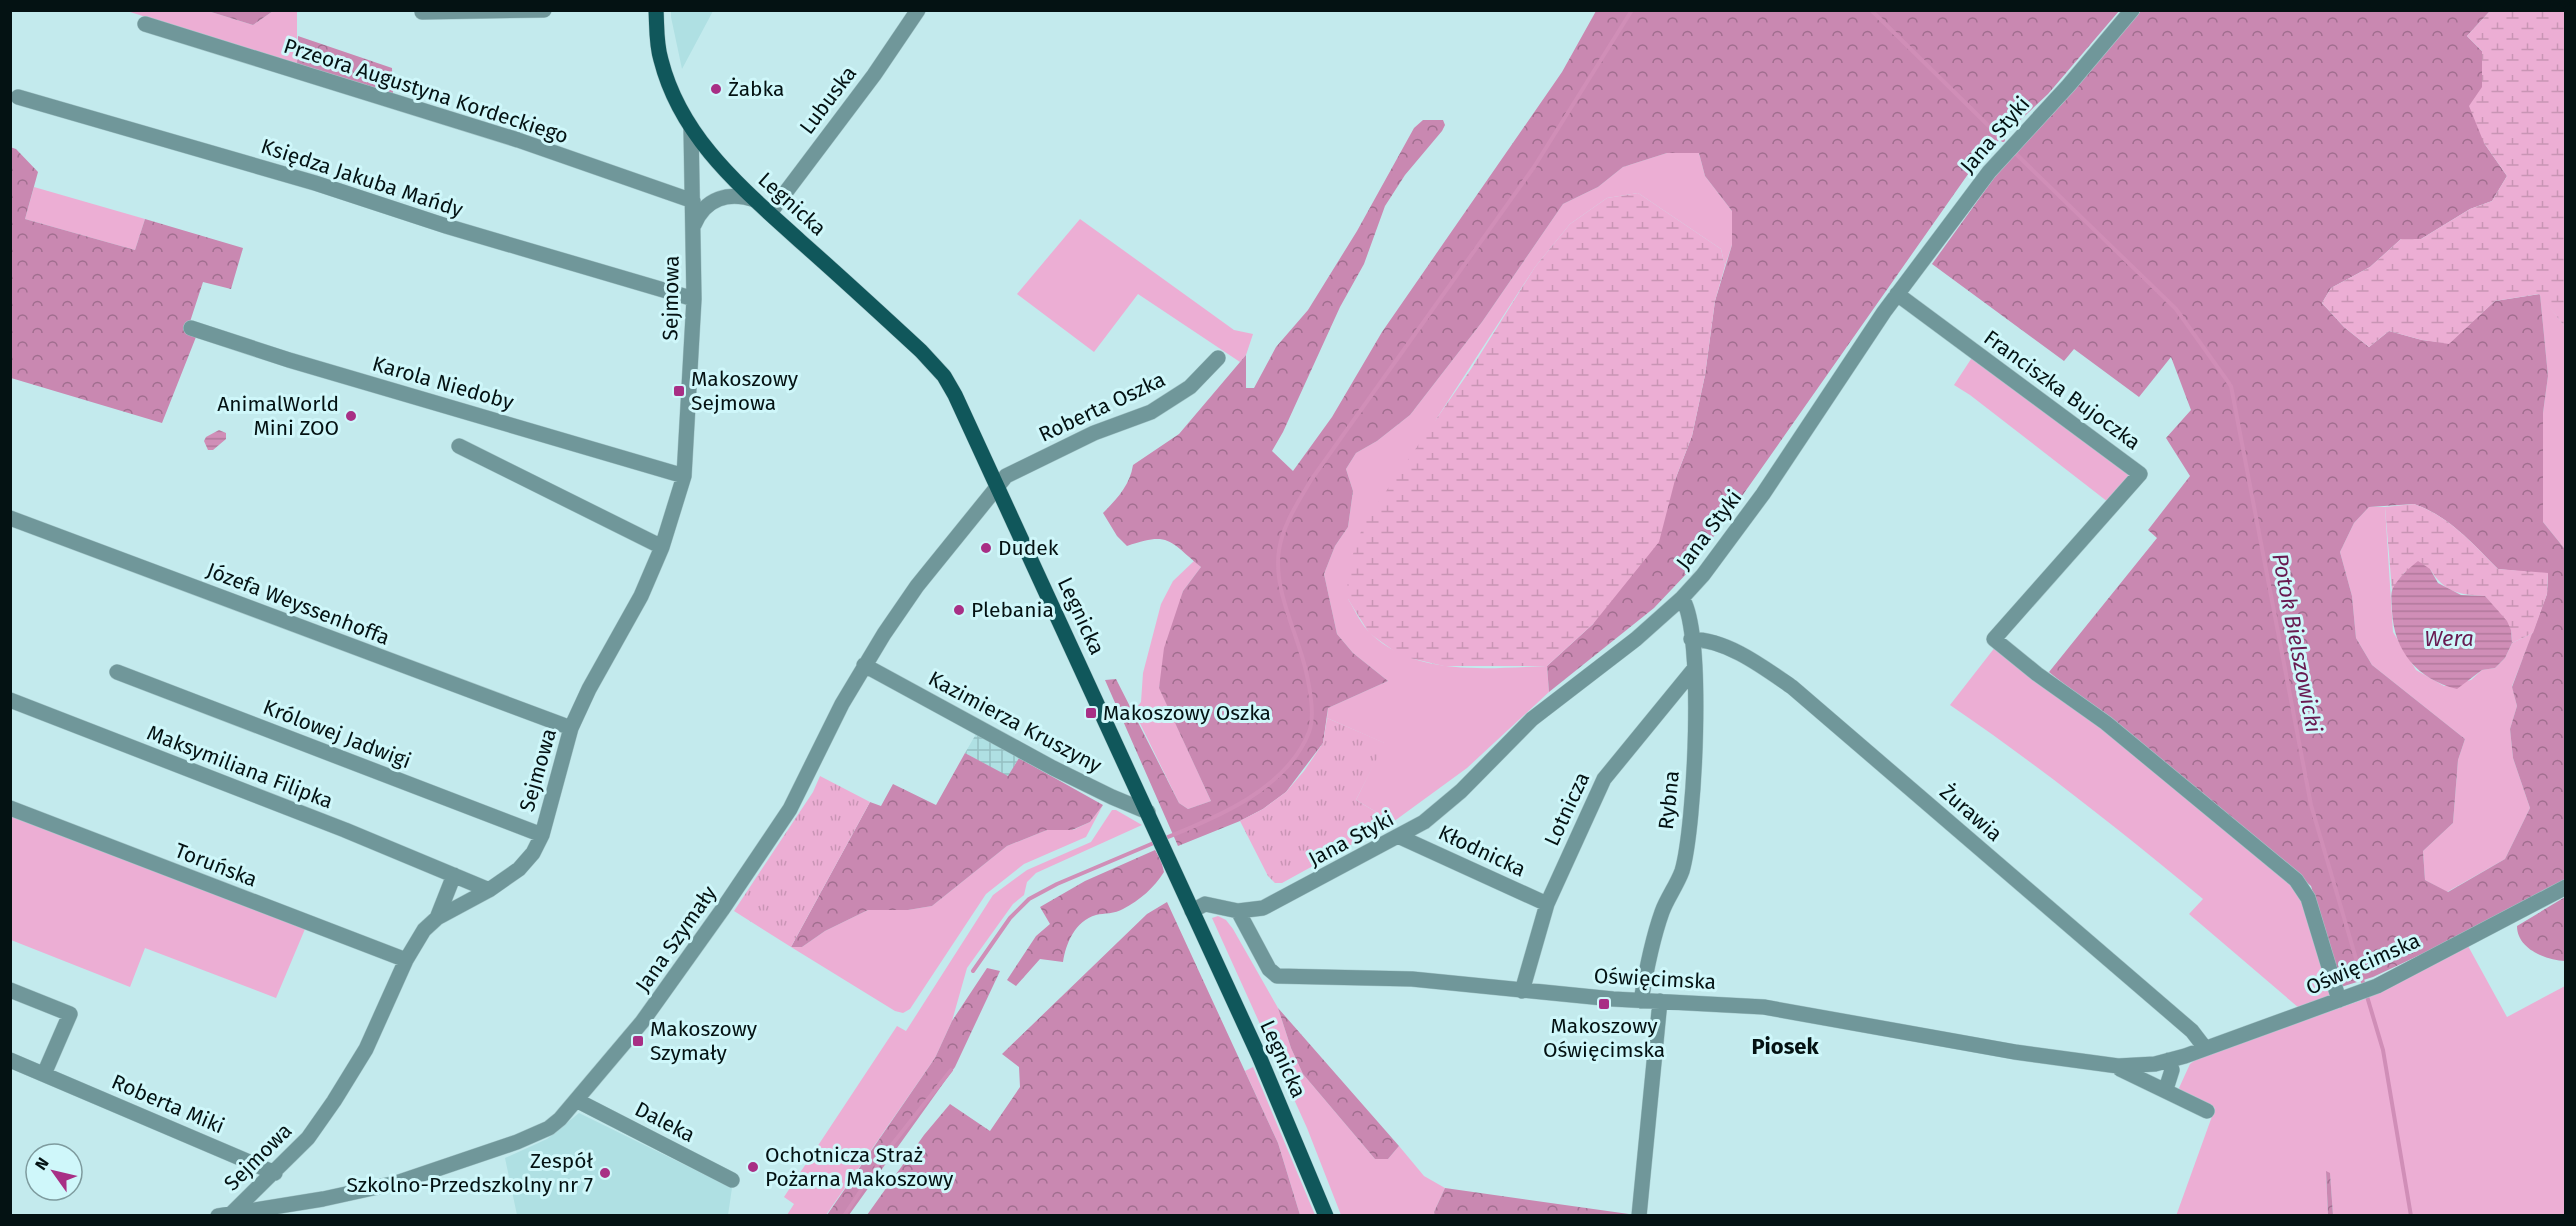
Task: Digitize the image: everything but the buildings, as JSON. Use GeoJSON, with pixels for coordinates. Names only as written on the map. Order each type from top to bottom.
{"type":"FeatureCollection","features":[{"type":"Feature","properties":{"kind":"main road","name":"Legnicka"},"geometry":{"type":"LineString","coordinates":[[656,10],[660,58],[672,92],[691,128],[722,169],[934,364],[955,394],[1259,1056],[1326,1215]]}},
{"type":"Feature","properties":{"kind":"street"},"geometry":{"type":"LineString","coordinates":[[422,10],[544,10]]}},
{"type":"Feature","properties":{"kind":"street","name":"Lubuska"},"geometry":{"type":"LineString","coordinates":[[770,213],[874,75],[918,10]]}},
{"type":"Feature","properties":{"kind":"street","name":"Jana Styki"},"geometry":{"type":"LineString","coordinates":[[1192,910],[1209,904],[1238,911],[1257,910],[1400,837],[1424,822],[1449,802],[1532,719],[1636,639],[1682,598],[1703,575],[1762,494],[1897,294],[1989,172],[2068,86],[2132,10]]}},
{"type":"Feature","properties":{"kind":"street","name":"Przeora Augustyna Kordeckiego"},"geometry":{"type":"LineString","coordinates":[[145,24],[518,140],[693,201]]}},
{"type":"Feature","properties":{"kind":"street","name":"Księdza Jakuba Mańdy"},"geometry":{"type":"LineString","coordinates":[[18,97],[315,183],[446,226],[694,299]]}},
{"type":"Feature","properties":{"kind":"street","name":"Sejmowa"},"geometry":{"type":"LineString","coordinates":[[225,1214],[275,1173],[308,1138],[353,1071],[378,1023],[406,960],[424,930],[437,918],[489,890],[519,869],[533,853],[542,835],[571,728],[589,689],[641,596],[662,547],[684,476],[694,299],[691,128]]}},
{"type":"Feature","properties":{"kind":"street","name":"Sejmowa"},"geometry":{"type":"LineString","coordinates":[[694,226],[698,215],[713,201],[731,195],[742,195],[755,200]]}},
{"type":"Feature","properties":{"kind":"street","name":"Franciszka Bujoczka"},"geometry":{"type":"LineString","coordinates":[[1897,294],[2140,474],[1994,639],[2037,674],[2106,723],[2296,880],[2307,898],[2339,1000]]}},
{"type":"Feature","properties":{"kind":"street","name":"Karola Niedoby"},"geometry":{"type":"LineString","coordinates":[[191,328],[299,363],[684,476]]}},
{"type":"Feature","properties":{"kind":"street","name":"Roberta Oszka"},"geometry":{"type":"LineString","coordinates":[[999,486],[1006,476],[1094,433],[1151,412],[1190,387],[1218,358]]}},
{"type":"Feature","properties":{"kind":"street"},"geometry":{"type":"LineString","coordinates":[[459,446],[662,547]]}},
{"type":"Feature","properties":{"kind":"street","name":"Jana Szymały"},"geometry":{"type":"LineString","coordinates":[[225,1214],[334,1197],[396,1183],[456,1164],[549,1128],[578,1101],[664,993],[786,815],[864,665],[917,586],[999,486]]}},
{"type":"Feature","properties":{"kind":"street","name":"Józefa Weyssenhoffa"},"geometry":{"type":"LineString","coordinates":[[10,518],[571,728]]}},
{"type":"Feature","properties":{"kind":"street","name":"Rybna"},"geometry":{"type":"LineString","coordinates":[[1641,1001],[1659,921],[1682,870],[1685,854],[1695,738],[1692,639],[1688,612],[1682,598]]}},
{"type":"Feature","properties":{"kind":"street","name":"Żurawia"},"geometry":{"type":"LineString","coordinates":[[1692,639],[1708,641],[1749,659],[1799,692],[2183,1024],[2205,1048]]}},
{"type":"Feature","properties":{"kind":"street","name":"Kazimierza Kruszyny"},"geometry":{"type":"LineString","coordinates":[[864,665],[1053,768],[1150,817]]}},
{"type":"Feature","properties":{"kind":"street","name":"Lotnicza"},"geometry":{"type":"LineString","coordinates":[[1522,991],[1547,904],[1608,772],[1694,669]]}},
{"type":"Feature","properties":{"kind":"street","name":"Królowej Jadwigi"},"geometry":{"type":"LineString","coordinates":[[117,672],[542,835]]}},
{"type":"Feature","properties":{"kind":"street","name":"Maksymiliana Filipka"},"geometry":{"type":"LineString","coordinates":[[10,700],[489,890]]}},
{"type":"Feature","properties":{"kind":"street","name":"Toruńska"},"geometry":{"type":"LineString","coordinates":[[10,808],[406,960]]}},
{"type":"Feature","properties":{"kind":"street","name":"Kłodnicka"},"geometry":{"type":"LineString","coordinates":[[1400,837],[1547,904]]}},
{"type":"Feature","properties":{"kind":"street"},"geometry":{"type":"LineString","coordinates":[[437,918],[453,875]]}},
{"type":"Feature","properties":{"kind":"street","name":"Oświęcimska"},"geometry":{"type":"LineString","coordinates":[[1238,911],[1269,969],[1278,976],[1401,979],[1641,1001],[1738,1004],[1793,1011],[2015,1052],[2130,1066],[2169,1060],[2377,986],[2565,887]]}},
{"type":"Feature","properties":{"kind":"street"},"geometry":{"type":"LineString","coordinates":[[10,990],[70,1014],[44,1074]]}},
{"type":"Feature","properties":{"kind":"street"},"geometry":{"type":"LineString","coordinates":[[1639,1215],[1660,1001]]}},
{"type":"Feature","properties":{"kind":"street","name":"Roberta Miki"},"geometry":{"type":"LineString","coordinates":[[10,1060],[275,1173]]}},
{"type":"Feature","properties":{"kind":"street"},"geometry":{"type":"LineString","coordinates":[[2166,1089],[2172,1070],[2169,1060]]}},
{"type":"Feature","properties":{"kind":"street","name":"Oświęcimska"},"geometry":{"type":"LineString","coordinates":[[2102,1064],[2127,1071],[2207,1111]]}},
{"type":"Feature","properties":{"kind":"street","name":"Daleka"},"geometry":{"type":"LineString","coordinates":[[578,1101],[732,1180]]}},
{"type":"Feature","properties":{"kind":"shaded area"},"geometry":{"type":"Polygon","coordinates":[[[671,11],[713,11],[682,69],[671,17],[671,11]]]}},
{"type":"Feature","properties":{"kind":"shaded area"},"geometry":{"type":"Polygon","coordinates":[[[976,734],[1019,758],[1008,777],[965,753],[976,734]]]}},
{"type":"Feature","properties":{"kind":"shaded area","name":"Zespół Szkolno-Przedszkolny nr 7"},"geometry":{"type":"Polygon","coordinates":[[[579,1113],[732,1188],[728,1215],[517,1215],[505,1158],[547,1139],[579,1113]]]}},
{"type":"Feature","properties":{"kind":"green space"},"geometry":{"type":"Polygon","coordinates":[[[273,10],[253,25],[208,11],[273,10]]]}},
{"type":"Feature","properties":{"kind":"green space"},"geometry":{"type":"Polygon","coordinates":[[[127,11],[208,11],[253,25],[273,11],[297,11],[297,65],[127,11]]]}},
{"type":"Feature","properties":{"kind":"green space"},"geometry":{"type":"Polygon","coordinates":[[[1596,11],[2119,11],[2048,94],[1978,160],[1690,570],[1654,608],[1549,692],[1547,666],[1593,624],[1675,480],[1692,436],[1705,375],[1715,301],[1732,245],[1732,211],[1705,176],[1699,153],[1667,153],[1623,167],[1598,187],[1563,204],[1482,322],[1410,415],[1377,441],[1356,453],[1346,469],[1353,491],[1348,527],[1335,546],[1324,574],[1337,634],[1353,653],[1388,681],[1328,708],[1323,743],[1286,792],[1263,809],[1240,821],[1178,846],[1105,680],[1116,679],[1179,803],[1188,809],[1211,801],[1159,688],[1164,648],[1183,591],[1201,567],[1175,545],[1161,539],[1152,539],[1127,546],[1117,536],[1103,513],[1126,485],[1133,465],[1179,434],[1246,355],[1246,388],[1254,388],[1276,347],[1308,310],[1357,231],[1414,128],[1423,120],[1443,120],[1445,125],[1442,131],[1405,175],[1385,206],[1364,264],[1340,307],[1283,432],[1272,451],[1293,471],[1332,417],[1382,332],[1562,72],[1596,11]]]}},
{"type":"Feature","properties":{"kind":"green space"},"geometry":{"type":"Polygon","coordinates":[[[2141,11],[2490,11],[2467,36],[2482,51],[2484,143],[2507,176],[2492,201],[2470,209],[2421,239],[2401,239],[2370,267],[2331,288],[2322,303],[2344,327],[2369,347],[2389,331],[2422,340],[2449,343],[2495,301],[2540,294],[2548,376],[2543,413],[2543,522],[2564,548],[2566,547],[2565,887],[2373,977],[2341,987],[2311,886],[2271,850],[2049,672],[2157,538],[2148,530],[2190,476],[2166,438],[2191,410],[2171,357],[2139,397],[2074,349],[2064,361],[1932,264],[2002,167],[2061,105],[2141,11]],[[2414,504],[2369,507],[2354,523],[2340,552],[2352,596],[2356,638],[2372,665],[2465,739],[2458,760],[2453,823],[2423,851],[2425,880],[2448,892],[2505,859],[2530,808],[2513,758],[2510,729],[2517,706],[2512,687],[2547,594],[2548,574],[2498,569],[2460,532],[2427,509],[2414,504]]]}},
{"type":"Feature","properties":{"kind":"green space"},"geometry":{"type":"Polygon","coordinates":[[[2490,11],[2565,11],[2565,327],[2539,294],[2495,301],[2449,344],[2422,340],[2389,331],[2369,347],[2344,327],[2322,303],[2331,288],[2370,267],[2401,239],[2421,239],[2470,209],[2492,201],[2507,176],[2484,143],[2469,106],[2482,87],[2482,51],[2467,36],[2490,11]]]}},
{"type":"Feature","properties":{"kind":"green space"},"geometry":{"type":"Polygon","coordinates":[[[298,36],[392,68],[393,95],[297,65],[298,36]]]}},
{"type":"Feature","properties":{"kind":"green space"},"geometry":{"type":"Polygon","coordinates":[[[10,147],[16,149],[38,172],[25,219],[135,250],[145,219],[243,248],[231,289],[203,282],[186,334],[196,337],[162,423],[11,378],[10,147]]]}},
{"type":"Feature","properties":{"kind":"green space"},"geometry":{"type":"Polygon","coordinates":[[[1667,153],[1699,153],[1705,176],[1732,211],[1732,245],[1725,266],[1721,249],[1638,193],[1607,198],[1570,224],[1535,267],[1437,418],[1348,599],[1371,634],[1389,648],[1410,657],[1431,664],[1454,667],[1547,666],[1549,692],[1467,768],[1393,822],[1356,800],[1384,743],[1327,718],[1328,708],[1388,681],[1353,653],[1337,634],[1324,574],[1335,546],[1348,527],[1353,491],[1346,469],[1356,453],[1377,441],[1410,415],[1482,322],[1563,204],[1598,187],[1623,167],[1667,153]]]}},
{"type":"Feature","properties":{"kind":"green space"},"geometry":{"type":"Polygon","coordinates":[[[34,187],[145,219],[135,250],[25,219],[34,187]]]}},
{"type":"Feature","properties":{"kind":"green space"},"geometry":{"type":"Polygon","coordinates":[[[1638,193],[1721,249],[1725,266],[1715,301],[1705,375],[1692,436],[1675,480],[1659,542],[1593,624],[1547,666],[1444,666],[1401,656],[1369,633],[1348,599],[1347,571],[1364,523],[1471,369],[1535,267],[1570,224],[1607,198],[1638,193]]]}},
{"type":"Feature","properties":{"kind":"green space"},"geometry":{"type":"Polygon","coordinates":[[[1080,219],[1234,330],[1253,334],[1246,355],[1240,362],[1138,294],[1094,352],[1017,294],[1080,219]]]}},
{"type":"Feature","properties":{"kind":"green space"},"geometry":{"type":"Polygon","coordinates":[[[2540,294],[2565,327],[2564,548],[2543,522],[2543,413],[2548,376],[2540,294]]]}},
{"type":"Feature","properties":{"kind":"green space"},"geometry":{"type":"Polygon","coordinates":[[[1973,356],[2128,470],[2129,480],[2108,502],[1954,385],[1973,356]]]}},
{"type":"Feature","properties":{"kind":"green space"},"geometry":{"type":"Polygon","coordinates":[[[2414,504],[2427,509],[2449,523],[2498,569],[2548,573],[2547,594],[2533,633],[2512,643],[2511,630],[2485,596],[2453,591],[2441,583],[2430,569],[2405,572],[2392,590],[2385,507],[2414,504]]]}},
{"type":"Feature","properties":{"kind":"green space"},"geometry":{"type":"Polygon","coordinates":[[[2369,507],[2385,507],[2393,632],[2416,670],[2444,686],[2471,680],[2482,670],[2495,668],[2505,658],[2512,643],[2533,633],[2512,686],[2517,706],[2510,729],[2513,758],[2530,808],[2505,859],[2447,892],[2425,880],[2423,851],[2453,823],[2458,760],[2465,739],[2372,665],[2356,638],[2352,596],[2340,552],[2354,523],[2369,507]]]}},
{"type":"Feature","properties":{"kind":"green space"},"geometry":{"type":"Polygon","coordinates":[[[1194,561],[1201,567],[1183,591],[1159,687],[1211,801],[1188,809],[1179,803],[1134,711],[1141,702],[1143,673],[1161,604],[1173,581],[1194,561]]]}},
{"type":"Feature","properties":{"kind":"green space"},"geometry":{"type":"Polygon","coordinates":[[[1996,646],[2158,771],[2300,890],[2330,996],[2299,1008],[2189,914],[2203,899],[2079,799],[1950,705],[1996,646]]]}},
{"type":"Feature","properties":{"kind":"green space"},"geometry":{"type":"Polygon","coordinates":[[[1327,718],[1385,743],[1356,800],[1393,822],[1282,883],[1275,883],[1268,876],[1240,821],[1263,809],[1286,792],[1304,771],[1323,743],[1327,718]]]}},
{"type":"Feature","properties":{"kind":"green space"},"geometry":{"type":"Polygon","coordinates":[[[965,753],[1008,776],[1019,758],[1103,805],[1090,822],[1072,830],[1047,830],[1007,846],[932,906],[908,910],[868,910],[825,931],[802,947],[791,947],[870,802],[881,806],[893,784],[936,805],[965,753]]]}},
{"type":"Feature","properties":{"kind":"green space"},"geometry":{"type":"Polygon","coordinates":[[[820,776],[870,802],[791,947],[734,911],[813,792],[820,776]]]}},
{"type":"Feature","properties":{"kind":"green space"},"geometry":{"type":"Polygon","coordinates":[[[1103,805],[1086,837],[1024,864],[986,894],[910,1009],[903,1013],[895,1011],[791,947],[802,947],[825,931],[868,910],[908,910],[932,906],[1007,846],[1047,830],[1073,830],[1090,822],[1103,805]]]}},
{"type":"Feature","properties":{"kind":"green space"},"geometry":{"type":"Polygon","coordinates":[[[1112,810],[1142,825],[1036,873],[1027,882],[1024,895],[1013,904],[967,968],[952,1021],[935,1058],[826,1215],[787,1215],[794,1204],[784,1197],[897,1026],[906,1031],[993,895],[1027,870],[1091,842],[1112,810]]]}},
{"type":"Feature","properties":{"kind":"green space"},"geometry":{"type":"Polygon","coordinates":[[[10,816],[305,929],[276,998],[145,948],[130,987],[11,940],[10,816]]]}},
{"type":"Feature","properties":{"kind":"green space"},"geometry":{"type":"Polygon","coordinates":[[[1155,850],[1164,872],[1146,893],[1120,911],[1096,915],[1082,922],[1069,940],[1063,962],[1040,959],[1016,986],[1007,980],[1036,936],[1050,924],[1040,907],[1085,881],[1155,850]]]}},
{"type":"Feature","properties":{"kind":"green space"},"geometry":{"type":"Polygon","coordinates":[[[2565,897],[2565,961],[2541,956],[2527,947],[2518,934],[2517,926],[2565,897]]]}},
{"type":"Feature","properties":{"kind":"green space"},"geometry":{"type":"Polygon","coordinates":[[[1167,902],[1278,1143],[1300,1215],[867,1215],[924,1135],[950,1104],[990,1131],[1020,1087],[1019,1067],[1002,1054],[1147,914],[1167,902]]]}},
{"type":"Feature","properties":{"kind":"green space"},"geometry":{"type":"Polygon","coordinates":[[[1218,916],[1226,920],[1233,929],[1278,1008],[1291,1048],[1303,1074],[1375,1159],[1388,1159],[1399,1146],[1424,1176],[1445,1188],[1434,1212],[1435,1215],[1341,1215],[1307,1128],[1212,918],[1218,916]]]}},
{"type":"Feature","properties":{"kind":"green space"},"geometry":{"type":"Polygon","coordinates":[[[2468,946],[2507,1017],[2565,986],[2565,1215],[2333,1215],[2330,1174],[2326,1172],[2328,1215],[2176,1216],[2215,1108],[2182,1092],[2179,1088],[2190,1064],[2198,1058],[2362,1000],[2468,946]]]}},
{"type":"Feature","properties":{"kind":"green space"},"geometry":{"type":"Polygon","coordinates":[[[987,968],[1000,971],[955,1067],[849,1215],[827,1215],[935,1058],[952,1021],[987,968]]]}},
{"type":"Feature","properties":{"kind":"green space"},"geometry":{"type":"Polygon","coordinates":[[[1278,1008],[1399,1146],[1388,1159],[1375,1159],[1303,1074],[1291,1048],[1278,1008]]]}},
{"type":"Feature","properties":{"kind":"green space"},"geometry":{"type":"Polygon","coordinates":[[[1253,1067],[1315,1215],[1300,1215],[1278,1143],[1245,1071],[1253,1067]]]}},
{"type":"Feature","properties":{"kind":"green space"},"geometry":{"type":"Polygon","coordinates":[[[2326,1171],[2330,1173],[2333,1215],[2328,1215],[2326,1171]]]}},
{"type":"Feature","properties":{"kind":"green space"},"geometry":{"type":"Polygon","coordinates":[[[1445,1188],[1636,1215],[1435,1216],[1434,1212],[1445,1188]]]}},
{"type":"Feature","properties":{"kind":"water"},"geometry":{"type":"Polygon","coordinates":[[[219,430],[226,433],[226,439],[213,450],[208,450],[204,441],[206,437],[219,430]]]}},
{"type":"Feature","properties":{"kind":"water","name":"Wera"},"geometry":{"type":"Polygon","coordinates":[[[2418,561],[2430,569],[2438,583],[2461,595],[2485,596],[2507,621],[2511,630],[2512,643],[2505,658],[2495,668],[2482,670],[2457,689],[2430,678],[2419,670],[2410,661],[2397,639],[2392,611],[2392,590],[2401,576],[2418,561]]]}},
{"type":"Feature","properties":{"kind":"waterway"},"geometry":{"type":"LineString","coordinates":[[1163,839],[1227,811],[1248,799],[1284,770],[1299,752],[1309,732],[1312,713],[1305,666],[1280,587],[1279,550],[1288,522],[1311,480],[1534,167],[1632,10]]}},
{"type":"Feature","properties":{"kind":"waterway","name":"Potok Bielszowicki"},"geometry":{"type":"LineString","coordinates":[[1871,10],[2003,140]]}},
{"type":"Feature","properties":{"kind":"waterway","name":"Potok Bielszowicki"},"geometry":{"type":"LineString","coordinates":[[2014,152],[2176,309],[2231,386],[2311,805],[2364,986]]}},
{"type":"Feature","properties":{"kind":"waterway"},"geometry":{"type":"LineString","coordinates":[[973,971],[1010,918],[1029,899],[1057,884],[1156,842]]}},
{"type":"Feature","properties":{"kind":"waterway","name":"Potok Bielszowicki"},"geometry":{"type":"LineString","coordinates":[[2366,993],[2383,1050],[2411,1216]]}},
{"type":"Feature","properties":{"kind":"waterway"},"geometry":{"type":"LineString","coordinates":[[844,1216],[887,1151],[951,1070]]}},
{"type":"Feature","properties":{"kind":"place","name":"Żabka"},"geometry":{"type":"Point","coordinates":[716,89]}},
{"type":"Feature","properties":{"kind":"place","name":"Makoszowy Sejmowa"},"geometry":{"type":"Point","coordinates":[679,391]}},
{"type":"Feature","properties":{"kind":"place","name":"AnimalWorld Mini ZOO"},"geometry":{"type":"Point","coordinates":[351,416]}},
{"type":"Feature","properties":{"kind":"place","name":"Dudek"},"geometry":{"type":"Point","coordinates":[986,548]}},
{"type":"Feature","properties":{"kind":"place","name":"Plebania"},"geometry":{"type":"Point","coordinates":[959,610]}},
{"type":"Feature","properties":{"kind":"place","name":"Makoszowy Oszka"},"geometry":{"type":"Point","coordinates":[1091,713]}},
{"type":"Feature","properties":{"kind":"place","name":"Makoszowy Oświęcimska"},"geometry":{"type":"Point","coordinates":[1604,1004]}},
{"type":"Feature","properties":{"kind":"place","name":"Makoszowy Szymały"},"geometry":{"type":"Point","coordinates":[638,1041]}},
{"type":"Feature","properties":{"kind":"place","name":"Ochotnicza Straż Pożarna Makoszowy"},"geometry":{"type":"Point","coordinates":[753,1167]}},
{"type":"Feature","properties":{"kind":"place","name":"Zespół Szkolno-Przedszkolny nr 7"},"geometry":{"type":"Point","coordinates":[605,1173]}},
{"type":"Feature","properties":{"kind":"district","name":"Piosek"},"geometry":{"type":"Point","coordinates":[1785,1046]}}]}
